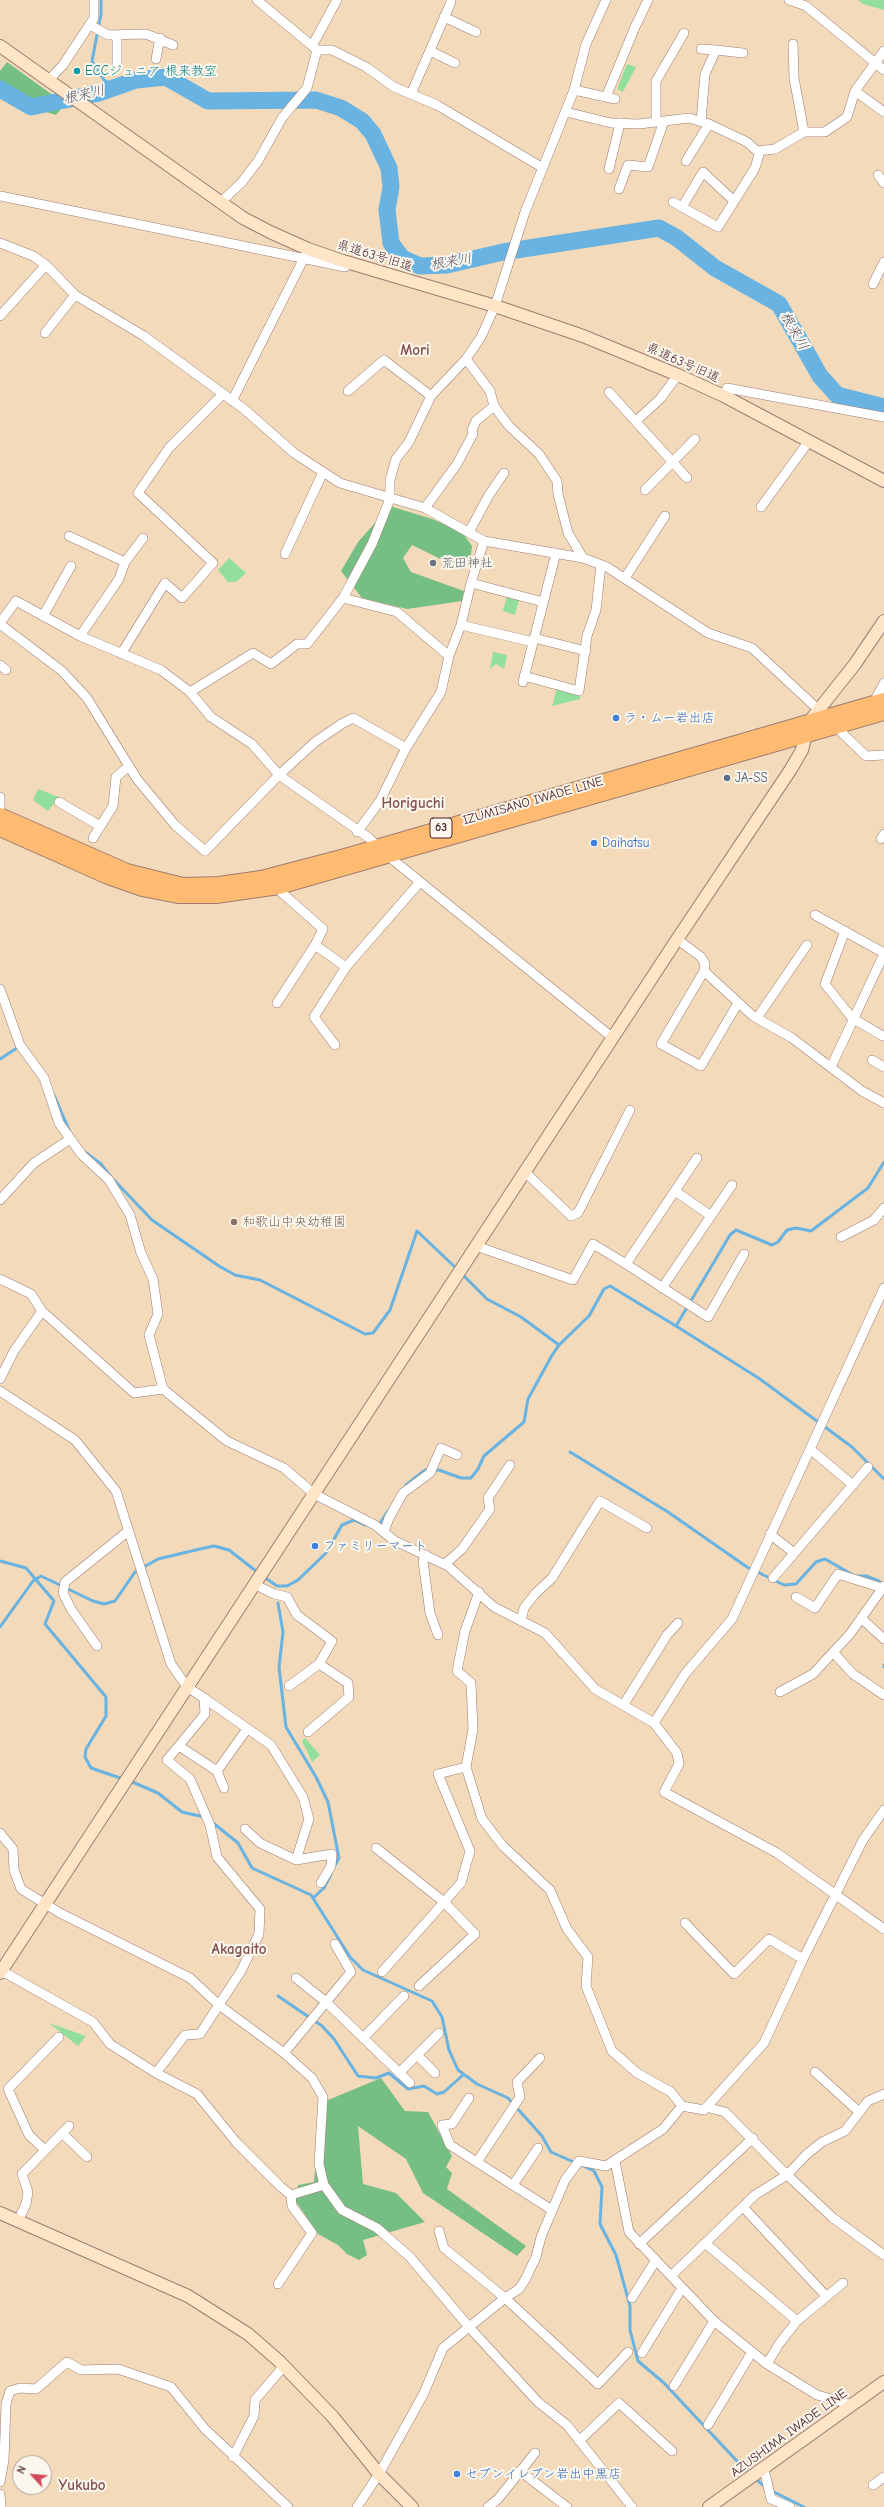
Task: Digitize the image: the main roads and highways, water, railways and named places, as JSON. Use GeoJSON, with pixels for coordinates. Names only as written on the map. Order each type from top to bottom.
{"type":"FeatureCollection","features":[{"type":"Feature","properties":{"kind":"main road","name":"IZUMISANO IWADE LINE"},"geometry":{"type":"LineString","coordinates":[[0,829],[108,877],[142,889],[178,896],[216,896],[279,886],[387,855],[807,729],[823,713],[879,701]]}},
{"type":"Feature","properties":{"kind":"main road","name":"IZUMISANO IWADE LINE"},"geometry":{"type":"LineString","coordinates":[[0,815],[127,871],[183,885],[218,884],[261,878],[807,729],[836,727],[884,713]]}},
{"type":"Feature","properties":{"kind":"waterway"},"geometry":{"type":"LineString","coordinates":[[101,0],[101,14],[92,61],[104,80],[116,87]]}},
{"type":"Feature","properties":{"kind":"waterway","name":"根来川"},"geometry":{"type":"LineString","coordinates":[[0,89],[31,107],[99,93],[136,80],[166,77],[208,101],[316,100],[341,108],[362,121],[373,134],[389,168],[391,187],[387,210],[391,243],[402,258],[420,266],[447,265],[503,252],[659,228],[677,238],[715,268],[779,304],[820,376],[837,395],[884,407]]}},
{"type":"Feature","properties":{"kind":"waterway"},"geometry":{"type":"LineString","coordinates":[[0,1059],[20,1046]]}},
{"type":"Feature","properties":{"kind":"waterway"},"geometry":{"type":"LineString","coordinates":[[54,1095],[70,1132]]}},
{"type":"Feature","properties":{"kind":"waterway"},"geometry":{"type":"LineString","coordinates":[[85,1152],[101,1164],[110,1176]]}},
{"type":"Feature","properties":{"kind":"waterway"},"geometry":{"type":"LineString","coordinates":[[406,1485],[425,1470],[439,1470],[461,1478],[471,1478],[478,1469],[484,1456],[524,1422],[528,1399],[551,1357],[559,1345],[589,1316],[604,1289],[610,1286],[676,1326],[730,1235],[736,1230],[772,1245],[778,1242],[787,1230],[796,1228],[811,1231],[868,1188],[884,1162]]}},
{"type":"Feature","properties":{"kind":"waterway"},"geometry":{"type":"LineString","coordinates":[[114,1180],[152,1220],[219,1266],[235,1275],[260,1280],[365,1334],[373,1333],[390,1310],[417,1231],[457,1269]]}},
{"type":"Feature","properties":{"kind":"waterway"},"geometry":{"type":"LineString","coordinates":[[461,1273],[487,1299],[521,1317],[559,1345]]}},
{"type":"Feature","properties":{"kind":"waterway"},"geometry":{"type":"LineString","coordinates":[[676,1326],[760,1379],[852,1447],[884,1479]]}},
{"type":"Feature","properties":{"kind":"waterway"},"geometry":{"type":"LineString","coordinates":[[570,1452],[668,1512],[747,1567],[784,1585],[796,1584],[816,1562],[825,1559],[855,1576],[866,1576],[879,1581],[883,1585]]}},
{"type":"Feature","properties":{"kind":"waterway"},"geometry":{"type":"LineString","coordinates":[[378,1526],[388,1511]]}},
{"type":"Feature","properties":{"kind":"waterway"},"geometry":{"type":"LineString","coordinates":[[267,1579],[277,1586],[287,1586],[298,1580],[326,1553],[342,1525],[354,1520],[365,1525]]}},
{"type":"Feature","properties":{"kind":"waterway"},"geometry":{"type":"LineString","coordinates":[[0,1627],[33,1581],[41,1576],[93,1601],[104,1604],[115,1601],[135,1572],[158,1559],[200,1549],[214,1546],[229,1550],[256,1571]]}},
{"type":"Feature","properties":{"kind":"waterway"},"geometry":{"type":"LineString","coordinates":[[0,1561],[26,1568],[54,1601],[45,1624],[106,1697],[106,1716],[86,1749],[85,1757],[91,1768],[123,1779]]}},
{"type":"Feature","properties":{"kind":"waterway"},"geometry":{"type":"LineString","coordinates":[[278,1603],[283,1632],[279,1667],[286,1727],[316,1777],[328,1802],[339,1858],[334,1867]]}},
{"type":"Feature","properties":{"kind":"waterway"},"geometry":{"type":"LineString","coordinates":[[130,1781],[158,1793],[182,1812],[204,1817]]}},
{"type":"Feature","properties":{"kind":"waterway"},"geometry":{"type":"LineString","coordinates":[[212,1822],[238,1843],[252,1868],[311,1895],[350,1957],[363,1970],[432,2001],[442,2017],[449,2050],[458,2070],[477,2084],[508,2098],[542,2136],[551,2152],[576,2163]]}},
{"type":"Feature","properties":{"kind":"waterway"},"geometry":{"type":"LineString","coordinates":[[313,1898],[324,1888],[331,1874]]}},
{"type":"Feature","properties":{"kind":"waterway"},"geometry":{"type":"LineString","coordinates":[[278,1996],[322,2026],[334,2039],[358,2076],[376,2078],[389,2073],[408,2089],[424,2086],[437,2094],[444,2092],[463,2075]]}},
{"type":"Feature","properties":{"kind":"waterway"},"geometry":{"type":"LineString","coordinates":[[581,2165],[594,2171],[602,2187],[600,2224],[616,2255],[630,2306],[630,2330],[638,2361],[664,2383],[750,2475]]}},
{"type":"Feature","properties":{"kind":"waterway"},"geometry":{"type":"LineString","coordinates":[[754,2478],[767,2488]]}},
{"type":"Feature","properties":{"kind":"waterway"},"geometry":{"type":"LineString","coordinates":[[772,2491],[804,2507]]}},
{"type":"Feature","properties":{"kind":"place","name":"ECCジュニア 根来教室"},"geometry":{"type":"Point","coordinates":[77,71]}},
{"type":"Feature","properties":{"kind":"place","name":"荒田神社"},"geometry":{"type":"Point","coordinates":[433,563]}},
{"type":"Feature","properties":{"kind":"place","name":"ラ・ムー岩出店"},"geometry":{"type":"Point","coordinates":[616,718]}},
{"type":"Feature","properties":{"kind":"place","name":"JA-SS"},"geometry":{"type":"Point","coordinates":[727,778]}},
{"type":"Feature","properties":{"kind":"place","name":"Daihatsu"},"geometry":{"type":"Point","coordinates":[594,843]}},
{"type":"Feature","properties":{"kind":"place","name":"和歌山中央幼稚園"},"geometry":{"type":"Point","coordinates":[234,1222]}},
{"type":"Feature","properties":{"kind":"place","name":"ファミリーマート"},"geometry":{"type":"Point","coordinates":[315,1546]}},
{"type":"Feature","properties":{"kind":"place","name":"セブンイレブン岩出中黒店"},"geometry":{"type":"Point","coordinates":[457,2474]}},
{"type":"Feature","properties":{"kind":"district","name":"Mori"},"geometry":{"type":"Point","coordinates":[415,351]}},
{"type":"Feature","properties":{"kind":"district","name":"Horiguchi"},"geometry":{"type":"Point","coordinates":[413,804]}},
{"type":"Feature","properties":{"kind":"district","name":"Akagaito"},"geometry":{"type":"Point","coordinates":[239,1950]}},
{"type":"Feature","properties":{"kind":"district","name":"Yukubo"},"geometry":{"type":"Point","coordinates":[82,2486]}}]}
